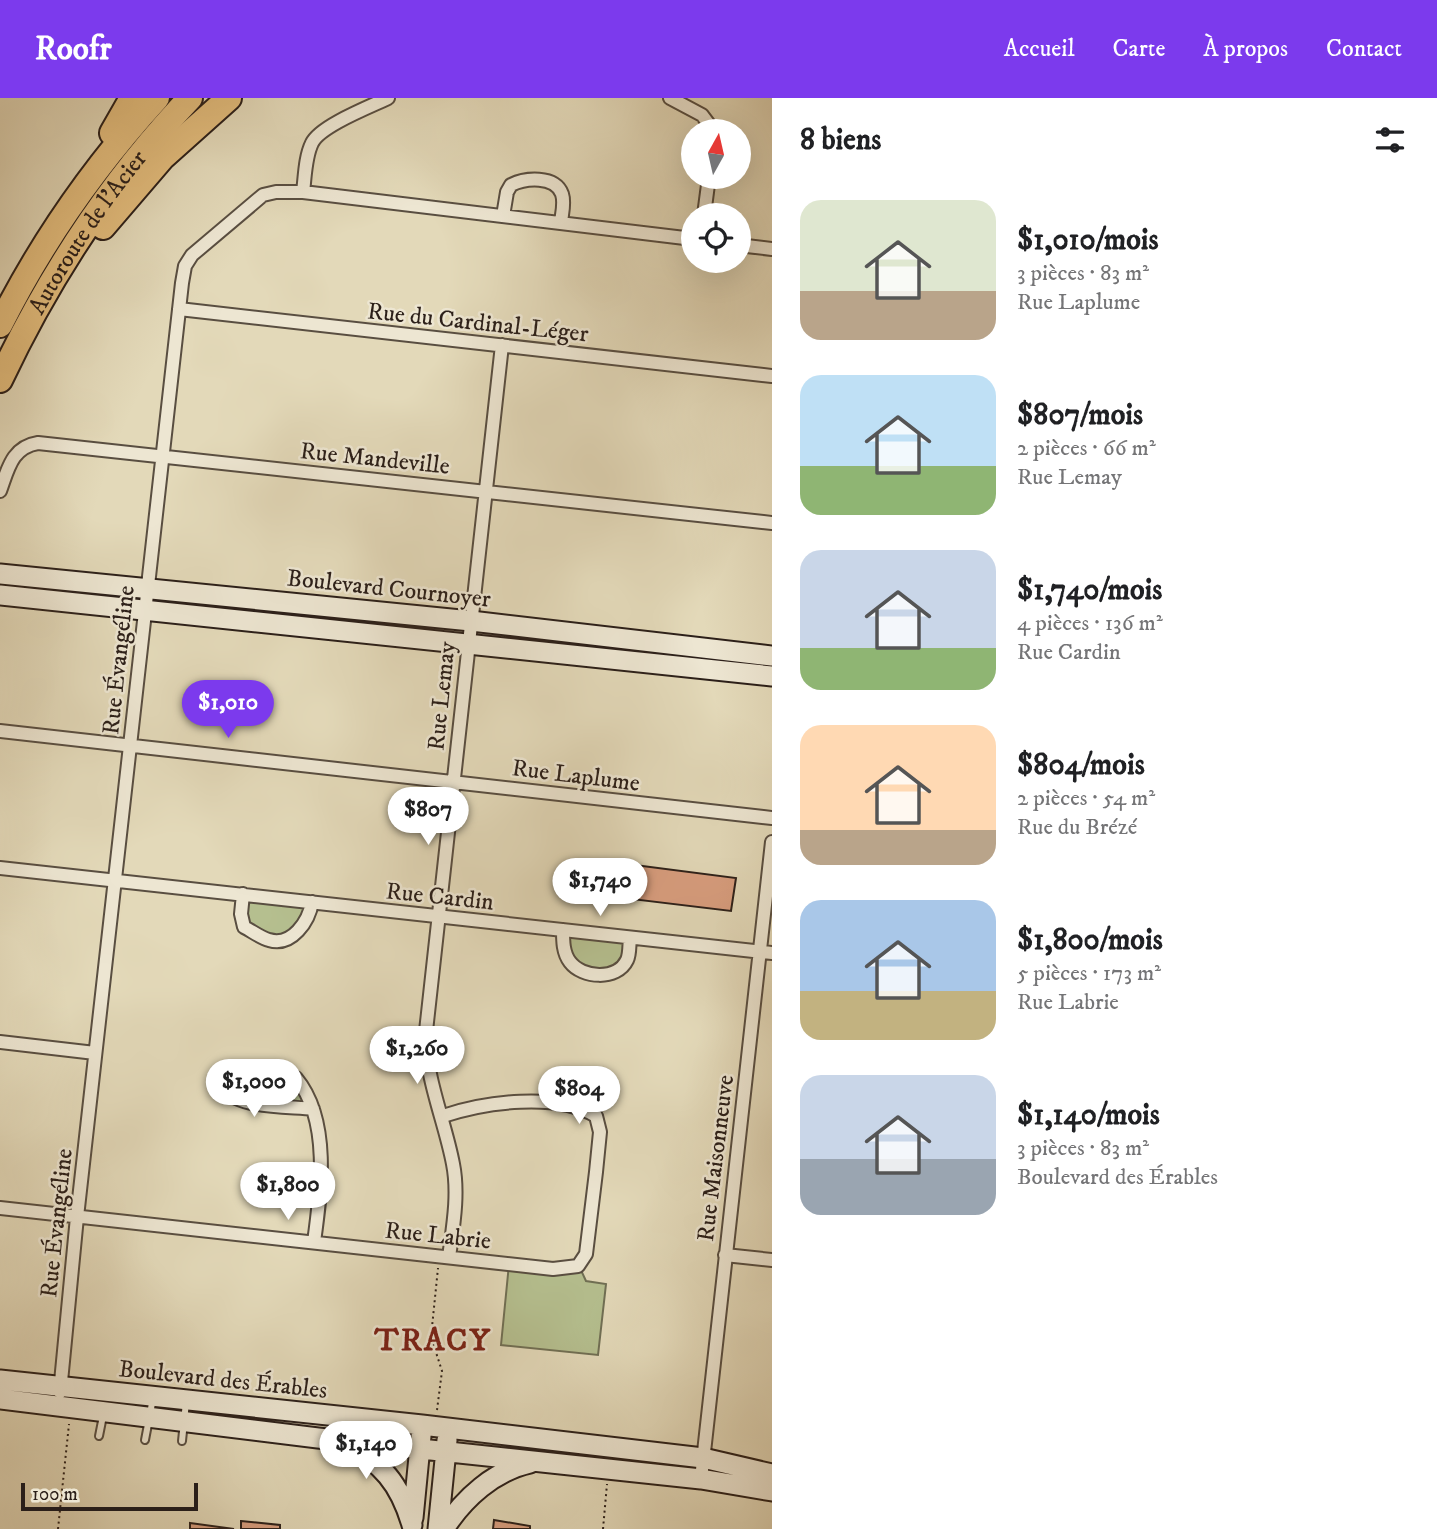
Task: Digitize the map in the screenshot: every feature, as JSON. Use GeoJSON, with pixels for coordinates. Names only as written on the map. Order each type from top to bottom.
{"type":"FeatureCollection","features":[{"type":"Feature","properties":{"kind":"highway"},"geometry":{"type":"LineString","coordinates":[[72,204],[132,98]]}},
{"type":"Feature","properties":{"kind":"highway","name":"Autoroute de l'Acier"},"geometry":{"type":"LineString","coordinates":[[0,325],[32,267],[72,204],[100,165],[157,98]]}},
{"type":"Feature","properties":{"kind":"highway","name":"Autoroute de l'Acier"},"geometry":{"type":"LineString","coordinates":[[0,380],[41,299],[79,236],[142,151],[190,98]]}},
{"type":"Feature","properties":{"kind":"highway"},"geometry":{"type":"LineString","coordinates":[[41,299],[163,157],[229,98]]}},
{"type":"Feature","properties":{"kind":"street"},"geometry":{"type":"LineString","coordinates":[[303,192],[313,140],[329,128],[387,98]]}},
{"type":"Feature","properties":{"kind":"street"},"geometry":{"type":"LineString","coordinates":[[670,98],[705,119]]}},
{"type":"Feature","properties":{"kind":"street"},"geometry":{"type":"LineString","coordinates":[[503,216],[507,192],[511,185],[538,180],[559,188],[563,196],[561,222]]}},
{"type":"Feature","properties":{"kind":"street","name":"Rue Évangéline"},"geometry":{"type":"LineString","coordinates":[[63,1403],[77,1217],[185,266],[195,251],[263,195],[276,191],[681,237]]}},
{"type":"Feature","properties":{"kind":"street"},"geometry":{"type":"LineString","coordinates":[[751,247],[772,249]]}},
{"type":"Feature","properties":{"kind":"street","name":"Rue du Cardinal-Léger"},"geometry":{"type":"LineString","coordinates":[[179,309],[772,376]]}},
{"type":"Feature","properties":{"kind":"street","name":"Rue Lemay"},"geometry":{"type":"LineString","coordinates":[[444,1260],[454,1217],[455,1178],[443,1116],[428,1065],[425,1041],[502,345]]}},
{"type":"Feature","properties":{"kind":"street","name":"Rue Mandeville"},"geometry":{"type":"LineString","coordinates":[[0,491],[15,453],[38,443],[772,523]]}},
{"type":"Feature","properties":{"kind":"street","name":"Boulevard Cournoyer"},"geometry":{"type":"LineString","coordinates":[[0,574],[471,621],[772,656]]}},
{"type":"Feature","properties":{"kind":"street","name":"Boulevard Cournoyer"},"geometry":{"type":"LineString","coordinates":[[0,595],[772,676]]}},
{"type":"Feature","properties":{"kind":"street","name":"Rue Laplume"},"geometry":{"type":"LineString","coordinates":[[0,731],[772,818]]}},
{"type":"Feature","properties":{"kind":"street","name":"Rue Maisonneuve"},"geometry":{"type":"LineString","coordinates":[[701,1479],[725,1255],[766,952],[772,842]]}},
{"type":"Feature","properties":{"kind":"street","name":"Rue Cardin"},"geometry":{"type":"LineString","coordinates":[[0,867],[766,952]]}},
{"type":"Feature","properties":{"kind":"street"},"geometry":{"type":"LineString","coordinates":[[243,894],[241,914],[244,927],[268,940],[277,941],[301,928],[309,916],[312,902]]}},
{"type":"Feature","properties":{"kind":"street"},"geometry":{"type":"LineString","coordinates":[[563,930],[562,942],[569,961],[577,970],[598,975],[622,967],[627,960],[630,938]]}},
{"type":"Feature","properties":{"kind":"street"},"geometry":{"type":"LineString","coordinates":[[0,1042],[95,1053]]}},
{"type":"Feature","properties":{"kind":"street"},"geometry":{"type":"LineString","coordinates":[[313,1109],[241,1101],[224,1091],[221,1085],[224,1078],[235,1071],[296,1079],[306,1092],[313,1109],[321,1170],[314,1242]]}},
{"type":"Feature","properties":{"kind":"street","name":"Rue Labrie"},"geometry":{"type":"LineString","coordinates":[[0,1208],[314,1242],[444,1260],[553,1269],[578,1266],[586,1254],[600,1132],[596,1116],[575,1107],[529,1102],[494,1104],[443,1116]]}},
{"type":"Feature","properties":{"kind":"street"},"geometry":{"type":"LineString","coordinates":[[725,1255],[772,1259]]}},
{"type":"Feature","properties":{"kind":"street","name":"Boulevard des Érables"},"geometry":{"type":"LineString","coordinates":[[0,1380],[63,1403]]}},
{"type":"Feature","properties":{"kind":"street","name":"Boulevard des Érables"},"geometry":{"type":"LineString","coordinates":[[0,1398],[63,1403],[108,1402],[154,1396],[703,1458],[772,1474]]}},
{"type":"Feature","properties":{"kind":"street","name":"Boulevard des Érables"},"geometry":{"type":"LineString","coordinates":[[108,1402],[150,1416],[318,1438],[701,1479],[772,1491]]}},
{"type":"Feature","properties":{"kind":"street"},"geometry":{"type":"LineString","coordinates":[[412,1527],[422,1425]]}},
{"type":"Feature","properties":{"kind":"street"},"geometry":{"type":"LineString","coordinates":[[438,1529],[448,1428]]}},
{"type":"Feature","properties":{"kind":"street"},"geometry":{"type":"LineString","coordinates":[[318,1438],[352,1448],[384,1470],[402,1496],[412,1527]]}},
{"type":"Feature","properties":{"kind":"street"},"geometry":{"type":"LineString","coordinates":[[444,1529],[470,1497],[493,1479],[518,1466],[543,1462]]}},
{"type":"Feature","properties":{"kind":"lane"},"geometry":{"type":"LineString","coordinates":[[145,1440],[154,1396]]}},
{"type":"Feature","properties":{"kind":"lane"},"geometry":{"type":"LineString","coordinates":[[182,1441],[186,1400]]}},
{"type":"Feature","properties":{"kind":"lane"},"geometry":{"type":"LineString","coordinates":[[99,1436],[108,1402]]}},
{"type":"Feature","properties":{"kind":"path"},"geometry":{"type":"LineString","coordinates":[[437,1409],[442,1371],[431,1337],[444,1260]]}},
{"type":"Feature","properties":{"kind":"path"},"geometry":{"type":"LineString","coordinates":[[58,1529],[63,1403]]}},
{"type":"Feature","properties":{"kind":"path"},"geometry":{"type":"LineString","coordinates":[[603,1529],[608,1479]]}},
{"type":"Feature","properties":{"kind":"green space"},"geometry":{"type":"Polygon","coordinates":[[[245,898],[311,907],[309,916],[277,941],[246,926],[245,898]]]}},
{"type":"Feature","properties":{"kind":"green space"},"geometry":{"type":"Polygon","coordinates":[[[563,934],[627,940],[626,951],[614,970],[578,968],[563,934]]]}},
{"type":"Feature","properties":{"kind":"green space"},"geometry":{"type":"Polygon","coordinates":[[[235,1073],[295,1080],[310,1107],[235,1098],[226,1079],[235,1073]]]}},
{"type":"Feature","properties":{"kind":"green space"},"geometry":{"type":"Polygon","coordinates":[[[509,1264],[580,1268],[586,1281],[606,1284],[598,1355],[501,1345],[509,1264]]]}},
{"type":"Feature","properties":{"kind":"building"},"geometry":{"type":"Polygon","coordinates":[[[627,864],[736,878],[731,911],[623,898],[627,864]]]}},
{"type":"Feature","properties":{"kind":"building"},"geometry":{"type":"Polygon","coordinates":[[[494,1520],[530,1526],[530,1529],[493,1529],[494,1520]]]}},
{"type":"Feature","properties":{"kind":"building"},"geometry":{"type":"Polygon","coordinates":[[[241,1521],[280,1525],[280,1529],[241,1529],[241,1521]]]}},
{"type":"Feature","properties":{"kind":"building"},"geometry":{"type":"Polygon","coordinates":[[[190,1523],[234,1529],[190,1529],[190,1523]]]}},
{"type":"Feature","properties":{"kind":"district","name":"TRACY"},"geometry":{"type":"Point","coordinates":[433,1339]}}]}
